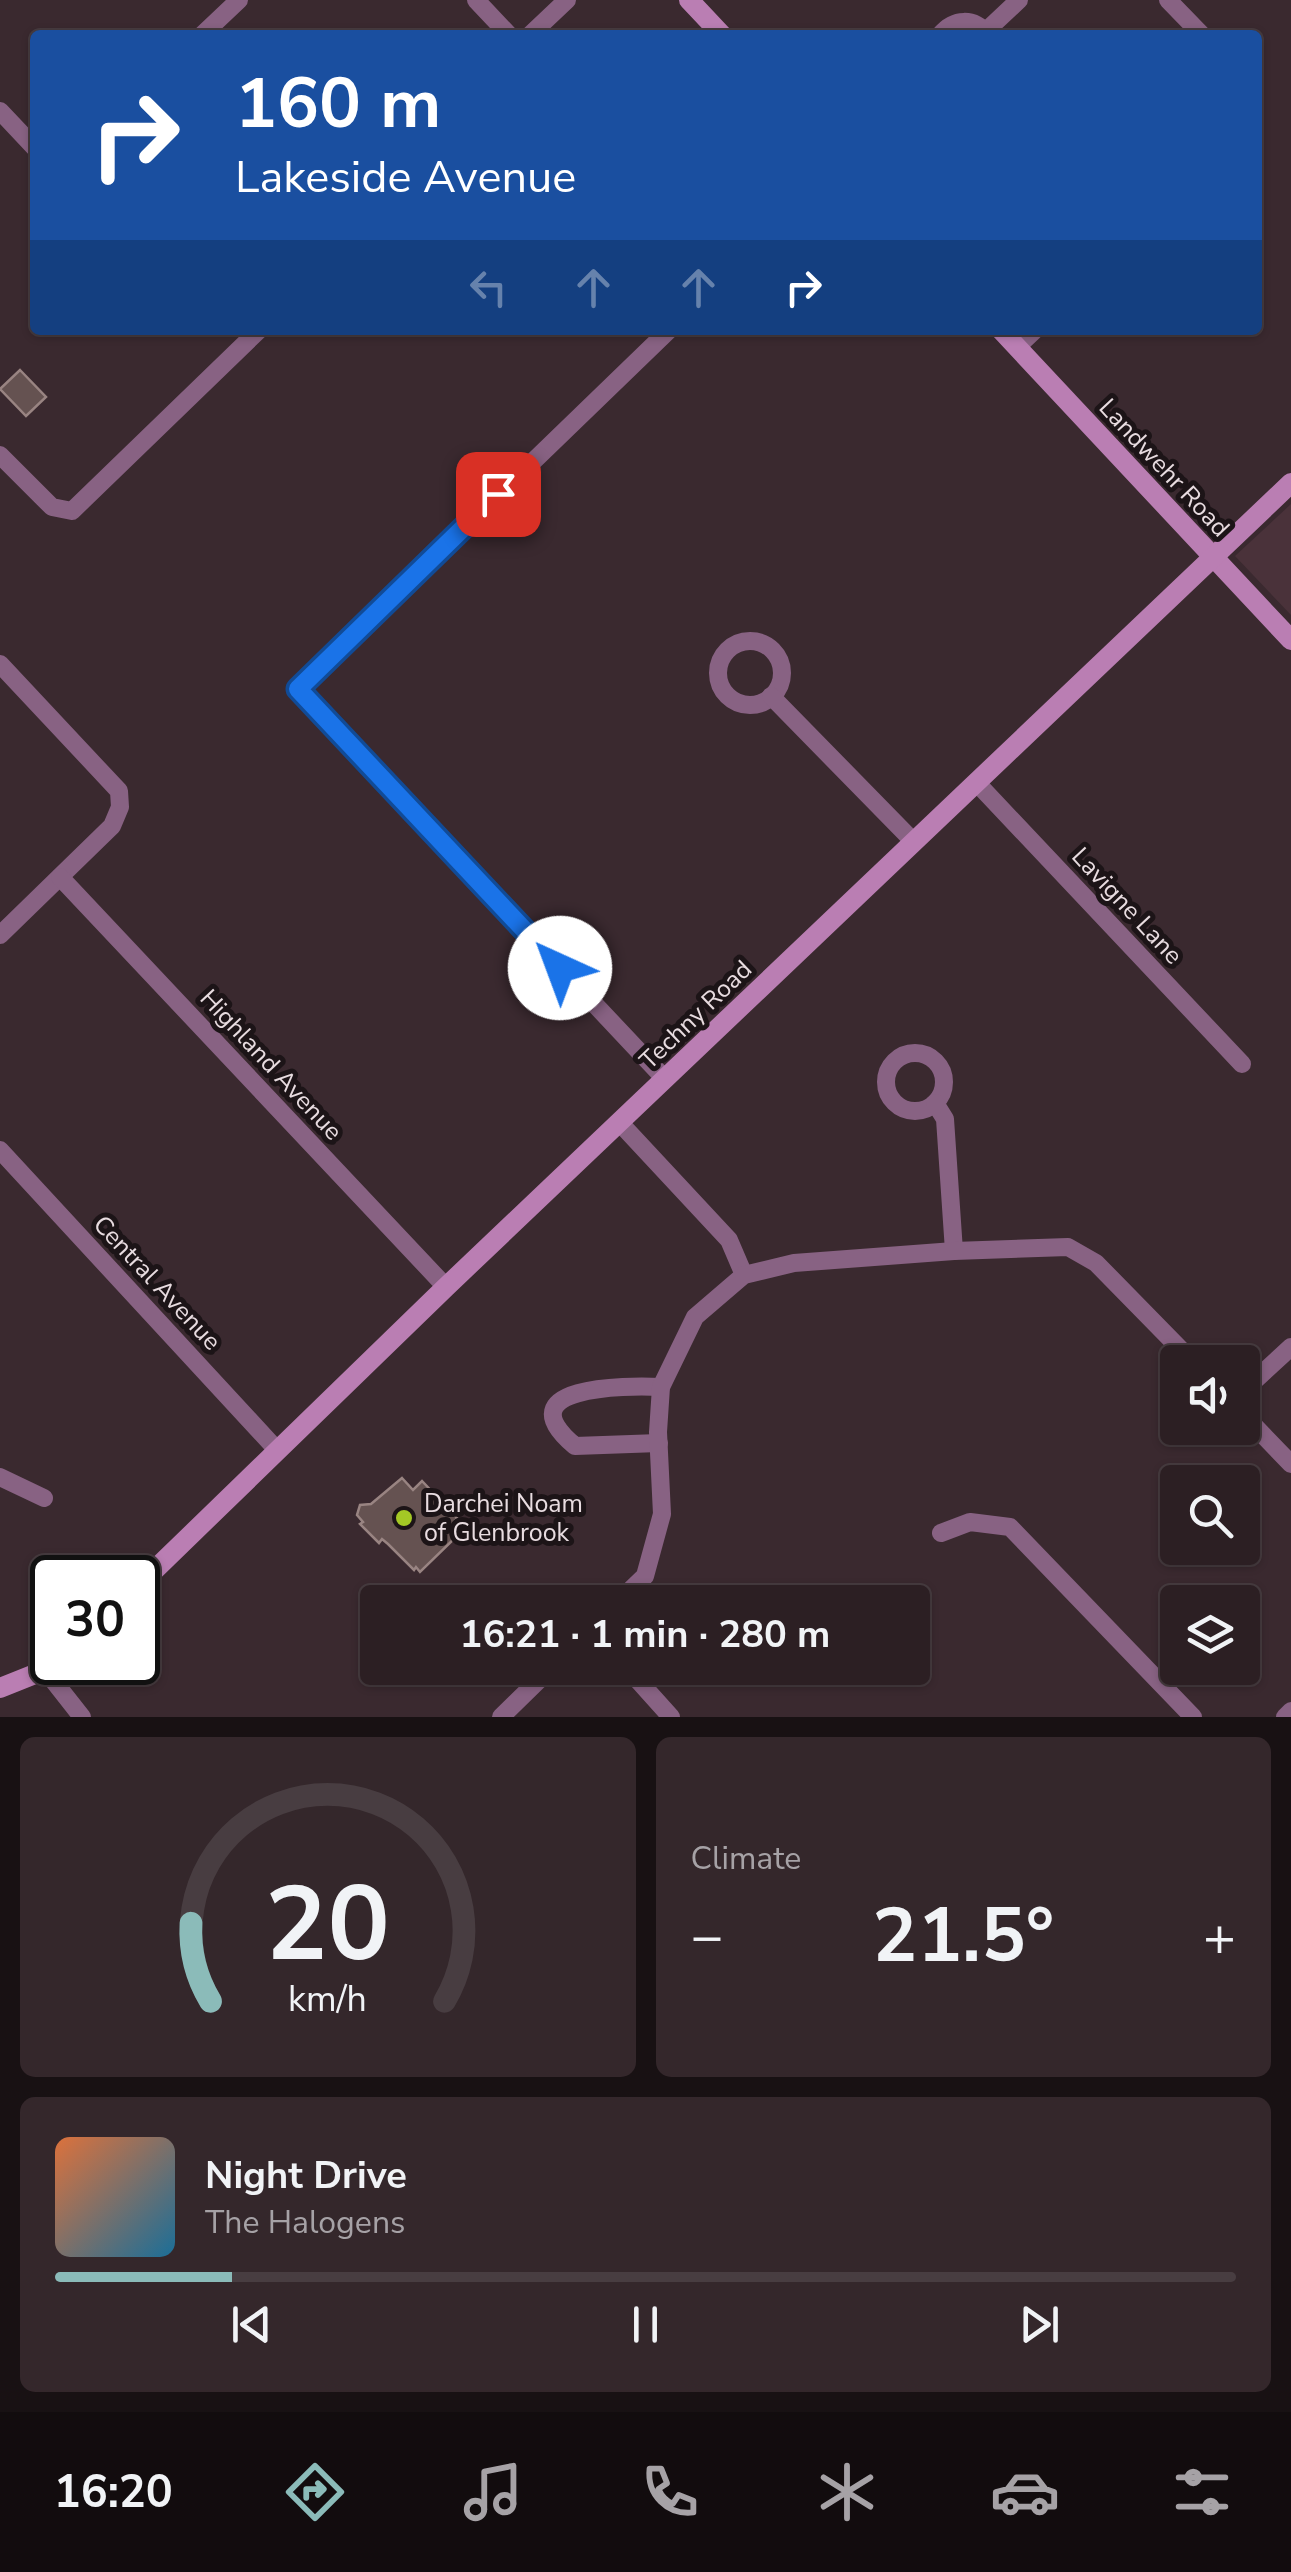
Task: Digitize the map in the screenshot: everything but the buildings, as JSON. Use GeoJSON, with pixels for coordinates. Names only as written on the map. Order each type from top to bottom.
{"type":"FeatureCollection","features":[{"type":"Feature","properties":{"kind":"main road"},"geometry":{"type":"LineString","coordinates":[[689,0],[717,30]]}},
{"type":"Feature","properties":{"kind":"main road","name":"Landwehr Road"},"geometry":{"type":"LineString","coordinates":[[1006,335],[1291,640]]}},
{"type":"Feature","properties":{"kind":"main road","name":"Techny Road"},"geometry":{"type":"LineString","coordinates":[[160,1564],[1291,483]]}},
{"type":"Feature","properties":{"kind":"main road"},"geometry":{"type":"LineString","coordinates":[[0,1688],[30,1675]]}},
{"type":"Feature","properties":{"kind":"street"},"geometry":{"type":"LineString","coordinates":[[207,30],[239,0]]}},
{"type":"Feature","properties":{"kind":"street"},"geometry":{"type":"LineString","coordinates":[[476,0],[504,30]]}},
{"type":"Feature","properties":{"kind":"street"},"geometry":{"type":"LineString","coordinates":[[535,30],[567,0]]}},
{"type":"Feature","properties":{"kind":"street"},"geometry":{"type":"LineString","coordinates":[[990,30],[1020,0]]}},
{"type":"Feature","properties":{"kind":"street"},"geometry":{"type":"LineString","coordinates":[[1168,0],[1197,30]]}},
{"type":"Feature","properties":{"kind":"street"},"geometry":{"type":"LineString","coordinates":[[945,30],[962,21],[983,30]]}},
{"type":"Feature","properties":{"kind":"street"},"geometry":{"type":"LineString","coordinates":[[0,111],[30,143]]}},
{"type":"Feature","properties":{"kind":"street"},"geometry":{"type":"LineString","coordinates":[[0,455],[52,507],[72,511],[254,335]]}},
{"type":"Feature","properties":{"kind":"street"},"geometry":{"type":"LineString","coordinates":[[664,335],[298,689],[664,1079]]}},
{"type":"Feature","properties":{"kind":"street"},"geometry":{"type":"LineString","coordinates":[[1017,347],[1030,335]]}},
{"type":"Feature","properties":{"kind":"street"},"geometry":{"type":"LineString","coordinates":[[0,664],[120,792],[120,807],[112,826],[0,935]]}},
{"type":"Feature","properties":{"kind":"street"},"geometry":{"type":"LineString","coordinates":[[770,696],[913,841]]}},
{"type":"Feature","properties":{"kind":"street","name":"Lavigne Lane"},"geometry":{"type":"LineString","coordinates":[[976,782],[1242,1064]]}},
{"type":"Feature","properties":{"kind":"street","name":"Highland Avenue"},"geometry":{"type":"LineString","coordinates":[[60,878],[446,1287]]}},
{"type":"Feature","properties":{"kind":"street"},"geometry":{"type":"LineString","coordinates":[[936,1103],[946,1119],[954,1251]]}},
{"type":"Feature","properties":{"kind":"street"},"geometry":{"type":"LineString","coordinates":[[620,1123],[729,1240],[744,1275]]}},
{"type":"Feature","properties":{"kind":"street","name":"Central Avenue"},"geometry":{"type":"LineString","coordinates":[[0,1150],[277,1450]]}},
{"type":"Feature","properties":{"kind":"street"},"geometry":{"type":"LineString","coordinates":[[636,1585],[645,1576],[662,1514],[660,1386],[695,1316],[744,1275],[794,1263],[1068,1247],[1096,1262],[1177,1345]]}},
{"type":"Feature","properties":{"kind":"street"},"geometry":{"type":"LineString","coordinates":[[1260,1375],[1291,1346]]}},
{"type":"Feature","properties":{"kind":"street"},"geometry":{"type":"LineString","coordinates":[[659,1444],[575,1446],[558,1432],[554,1417],[558,1403],[571,1392],[660,1386]]}},
{"type":"Feature","properties":{"kind":"street"},"geometry":{"type":"LineString","coordinates":[[1260,1432],[1291,1464]]}},
{"type":"Feature","properties":{"kind":"street"},"geometry":{"type":"LineString","coordinates":[[0,1477],[44,1498]]}},
{"type":"Feature","properties":{"kind":"street"},"geometry":{"type":"LineString","coordinates":[[941,1533],[970,1522],[1010,1527],[1193,1717]]}},
{"type":"Feature","properties":{"kind":"street"},"geometry":{"type":"LineString","coordinates":[[61,1685],[82,1717]]}},
{"type":"Feature","properties":{"kind":"street"},"geometry":{"type":"LineString","coordinates":[[501,1717],[534,1685]]}},
{"type":"Feature","properties":{"kind":"street"},"geometry":{"type":"LineString","coordinates":[[643,1685],[671,1717]]}},
{"type":"Feature","properties":{"kind":"street"},"geometry":{"type":"LineString","coordinates":[[1285,1717],[1291,1711]]}},
{"type":"Feature","properties":{"kind":"shaded area"},"geometry":{"type":"Polygon","coordinates":[[[1291,504],[1291,615],[1235,556],[1291,504]]]}},
{"type":"Feature","properties":{"kind":"place","name":"Darchei Noam of Glenbrook"},"geometry":{"type":"Point","coordinates":[404,1518]}},
{"type":"Feature","properties":{"kind":"route"},"geometry":{"type":"LineString","coordinates":[[498,494],[298,689],[560,968]]}}]}
